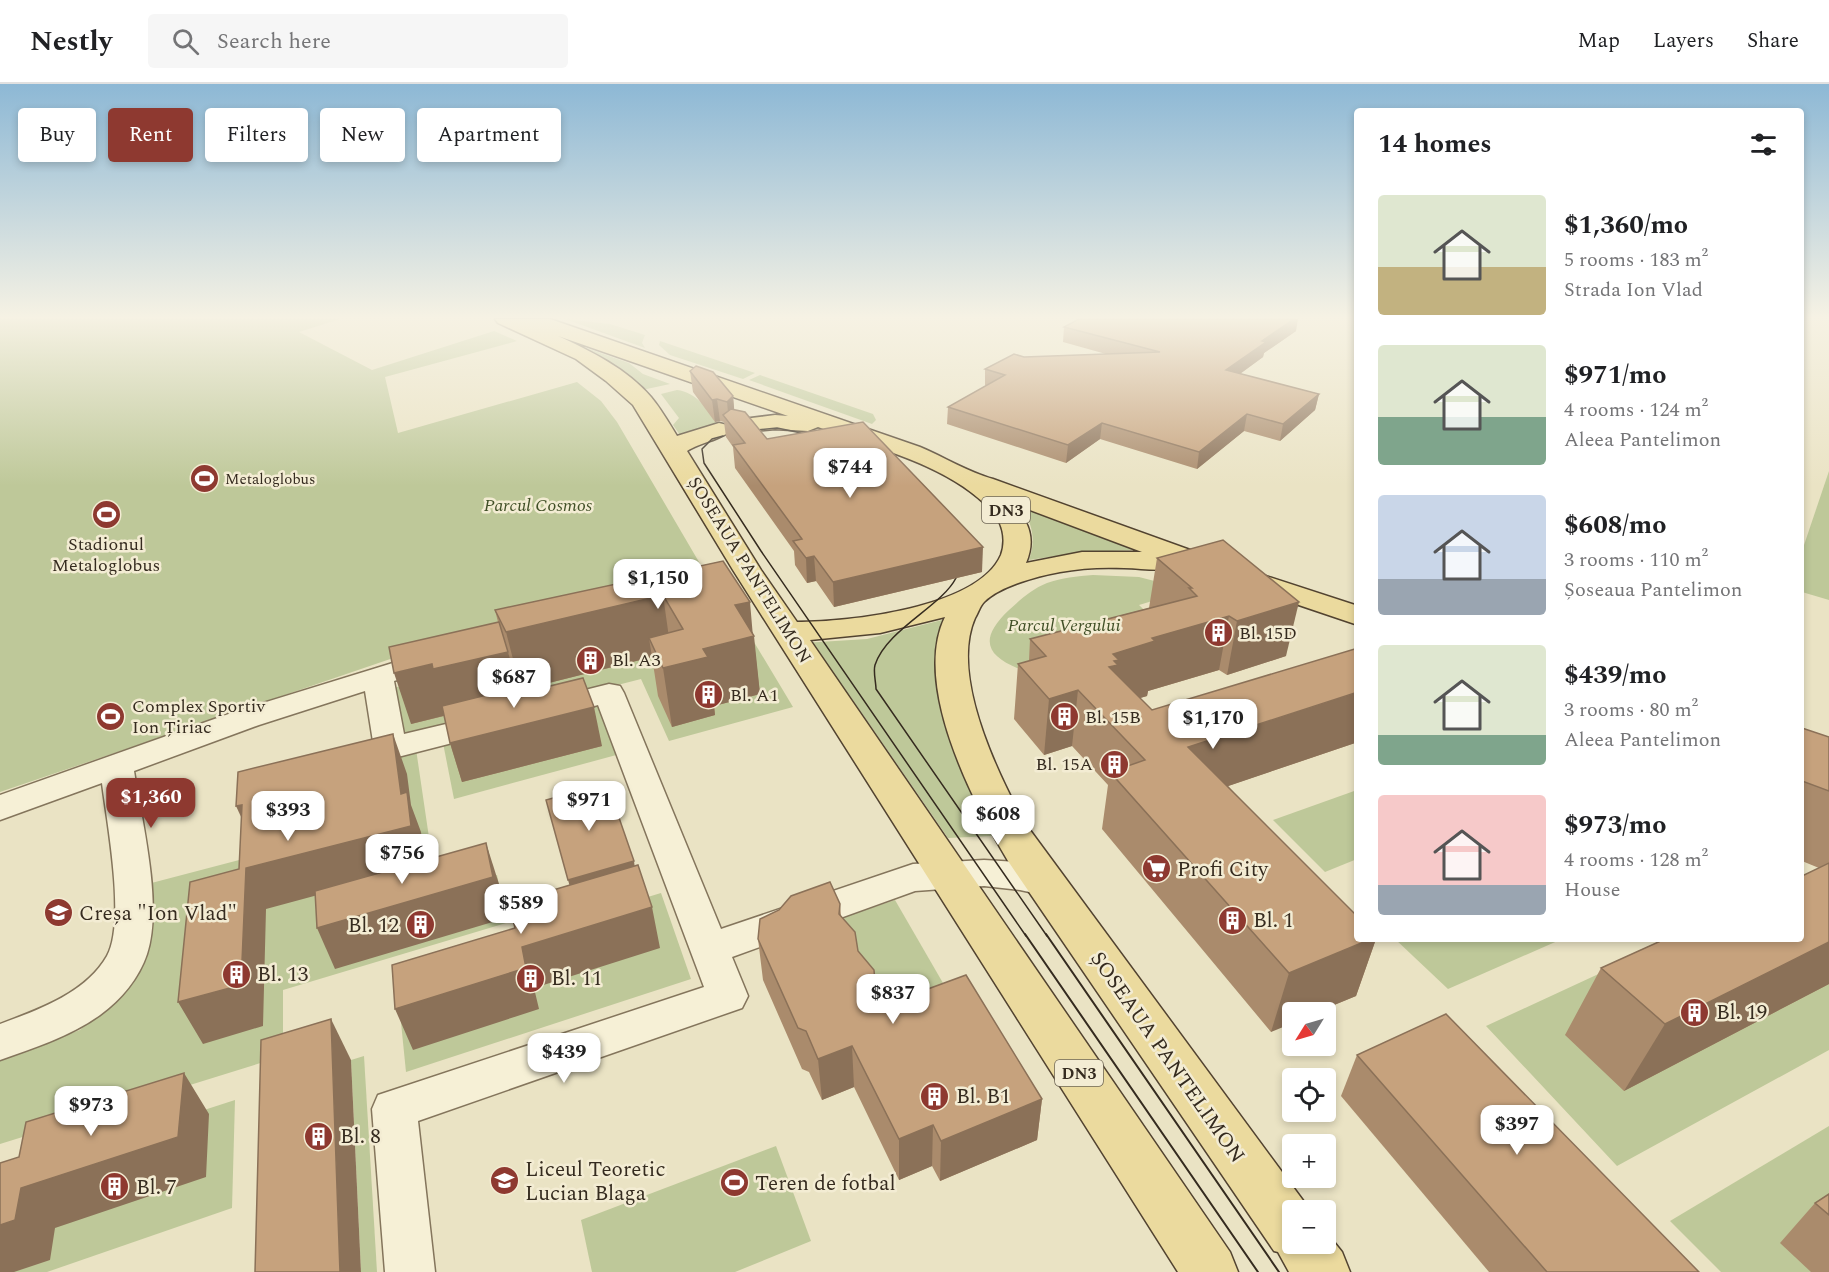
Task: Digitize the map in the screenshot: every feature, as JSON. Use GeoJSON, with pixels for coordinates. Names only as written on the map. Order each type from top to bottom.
{"type":"FeatureCollection","features":[{"type":"Feature","properties":{"kind":"main road","name":"ȘOSEAUA PANTELIMON"},"geometry":{"type":"LineString","coordinates":[[612,374],[642,401],[674,449],[743,588],[788,631],[1210,1272]]}},
{"type":"Feature","properties":{"kind":"main road","name":"DN3"},"geometry":{"type":"LineString","coordinates":[[693,374],[849,429],[944,467],[994,498],[1005,509],[1012,522],[1018,543],[1011,565],[1002,580]]}},
{"type":"Feature","properties":{"kind":"main road"},"geometry":{"type":"LineString","coordinates":[[743,425],[796,423],[849,429]]}},
{"type":"Feature","properties":{"kind":"main road"},"geometry":{"type":"LineString","coordinates":[[674,449],[690,438],[719,430]]}},
{"type":"Feature","properties":{"kind":"main road"},"geometry":{"type":"LineString","coordinates":[[944,467],[1035,504],[1219,570],[1354,615]]}},
{"type":"Feature","properties":{"kind":"main road"},"geometry":{"type":"LineString","coordinates":[[788,631],[827,631],[891,623],[924,615],[970,599],[1002,580],[1038,566],[1085,558],[1142,559],[1219,570]]}},
{"type":"Feature","properties":{"kind":"main road","name":"ȘOSEAUA PANTELIMON"},"geometry":{"type":"LineString","coordinates":[[970,599],[955,628],[952,643],[957,698],[964,725],[992,801],[1016,842],[1043,881],[1282,1217]]}},
{"type":"Feature","properties":{"kind":"main road"},"geometry":{"type":"LineString","coordinates":[[1309,1254],[1322,1272]]}},
{"type":"Feature","properties":{"kind":"street"},"geometry":{"type":"LineString","coordinates":[[0,808],[258,715],[426,663]]}},
{"type":"Feature","properties":{"kind":"street"},"geometry":{"type":"LineString","coordinates":[[378,676],[390,748],[609,693],[728,996],[394,1109],[410,1272]]}},
{"type":"Feature","properties":{"kind":"street"},"geometry":{"type":"LineString","coordinates":[[0,1041],[28,1032],[75,1010],[96,996],[111,981],[129,951],[133,924],[133,898],[116,765]]}},
{"type":"Feature","properties":{"kind":"street"},"geometry":{"type":"LineString","coordinates":[[709,949],[913,878],[948,874],[1004,874],[1043,881]]}},
{"type":"Feature","properties":{"kind":"green space","name":"Parcul Cosmos"},"geometry":{"type":"Polygon","coordinates":[[[0,374],[394,374],[385,377],[398,433],[577,382],[601,401],[617,422],[706,574],[446,640],[0,792],[0,374]]]}},
{"type":"Feature","properties":{"kind":"green space"},"geometry":{"type":"Polygon","coordinates":[[[619,374],[644,374],[670,384],[642,390],[619,374]]]}},
{"type":"Feature","properties":{"kind":"green space"},"geometry":{"type":"Polygon","coordinates":[[[729,374],[752,374],[743,379],[729,374]]]}},
{"type":"Feature","properties":{"kind":"green space"},"geometry":{"type":"Polygon","coordinates":[[[760,375],[873,414],[876,420],[872,424],[749,380],[760,375]]]}},
{"type":"Feature","properties":{"kind":"green space"},"geometry":{"type":"Polygon","coordinates":[[[677,390],[696,398],[718,426],[680,435],[673,425],[679,418],[661,394],[677,390]]]}},
{"type":"Feature","properties":{"kind":"green space"},"geometry":{"type":"Polygon","coordinates":[[[1829,471],[1829,600],[1804,593],[1804,545],[1829,471]]]}},
{"type":"Feature","properties":{"kind":"green space"},"geometry":{"type":"Polygon","coordinates":[[[1021,507],[1138,550],[1083,552],[1029,560],[1033,539],[1028,520],[1021,507]]]}},
{"type":"Feature","properties":{"kind":"green space","name":"Parcul Vergului"},"geometry":{"type":"Polygon","coordinates":[[[1093,575],[1139,577],[1189,590],[1139,605],[1175,640],[1030,673],[1005,662],[991,649],[992,632],[998,622],[1022,598],[1047,583],[1093,575]]]}},
{"type":"Feature","properties":{"kind":"green space"},"geometry":{"type":"Polygon","coordinates":[[[733,607],[793,707],[669,741],[641,679],[402,740],[393,688],[733,607]]]}},
{"type":"Feature","properties":{"kind":"green space"},"geometry":{"type":"Polygon","coordinates":[[[946,619],[964,770],[992,836],[948,838],[850,696],[803,643],[867,639],[946,619]]]}},
{"type":"Feature","properties":{"kind":"green space"},"geometry":{"type":"Polygon","coordinates":[[[601,704],[620,754],[454,799],[443,743],[601,704]]]}},
{"type":"Feature","properties":{"kind":"green space"},"geometry":{"type":"Polygon","coordinates":[[[416,749],[437,892],[497,875],[506,923],[283,990],[283,1056],[0,1144],[0,1058],[80,1030],[117,995],[140,886],[243,859],[245,792],[416,749]]]}},
{"type":"Feature","properties":{"kind":"green space"},"geometry":{"type":"Polygon","coordinates":[[[1354,791],[1354,860],[1325,872],[1273,820],[1354,791]]]}},
{"type":"Feature","properties":{"kind":"green space"},"geometry":{"type":"Polygon","coordinates":[[[661,893],[691,979],[406,1072],[396,973],[661,893]]]}},
{"type":"Feature","properties":{"kind":"green space"},"geometry":{"type":"Polygon","coordinates":[[[895,900],[958,1009],[893,1033],[835,920],[895,900]]]}},
{"type":"Feature","properties":{"kind":"green space"},"geometry":{"type":"Polygon","coordinates":[[[1829,920],[1829,1050],[1617,1166],[1486,1026],[1668,942],[1804,942],[1804,938],[1829,920]]]}},
{"type":"Feature","properties":{"kind":"green space"},"geometry":{"type":"Polygon","coordinates":[[[1398,942],[1555,942],[1448,989],[1398,942]]]}},
{"type":"Feature","properties":{"kind":"green space"},"geometry":{"type":"Polygon","coordinates":[[[364,1056],[377,1272],[361,1272],[351,1060],[364,1056]]]}},
{"type":"Feature","properties":{"kind":"green space"},"geometry":{"type":"Polygon","coordinates":[[[235,1100],[232,1208],[47,1272],[0,1272],[0,1176],[235,1100]]]}},
{"type":"Feature","properties":{"kind":"green space"},"geometry":{"type":"Polygon","coordinates":[[[1829,1126],[1829,1272],[1721,1272],[1670,1221],[1829,1126]]]}},
{"type":"Feature","properties":{"kind":"green space","name":"Teren de fotbal"},"geometry":{"type":"Polygon","coordinates":[[[776,1146],[811,1241],[735,1272],[592,1272],[581,1220],[776,1146]]]}},
{"type":"Feature","properties":{"kind":"building"},"geometry":{"type":"Polygon","coordinates":[[[693,374],[715,374],[733,396],[727,402],[712,400],[693,374]]]}},
{"type":"Feature","properties":{"kind":"building"},"geometry":{"type":"Polygon","coordinates":[[[1003,374],[1243,374],[1319,394],[1283,424],[1247,414],[1199,452],[1102,423],[1068,445],[948,407],[1005,375],[1003,374]]]}},
{"type":"Feature","properties":{"kind":"building"},"geometry":{"type":"Polygon","coordinates":[[[731,409],[745,412],[767,439],[863,422],[983,547],[833,582],[814,556],[806,558],[793,541],[802,539],[733,445],[745,443],[723,415],[731,409]]]}},
{"type":"Feature","properties":{"kind":"building"},"geometry":{"type":"Polygon","coordinates":[[[1223,540],[1299,602],[1237,621],[1229,616],[1152,638],[1155,641],[1113,654],[1119,660],[1114,661],[1118,665],[1109,667],[1152,710],[1354,649],[1354,693],[1188,747],[1354,913],[1354,942],[1364,942],[1289,973],[1110,772],[1145,760],[1078,690],[1049,699],[1018,664],[1046,656],[1030,639],[1197,596],[1189,588],[1192,588],[1157,558],[1223,540]]]}},
{"type":"Feature","properties":{"kind":"building"},"geometry":{"type":"Polygon","coordinates":[[[723,561],[750,602],[735,605],[754,636],[703,649],[708,657],[663,668],[649,638],[683,629],[663,595],[506,632],[495,610],[723,561]]]}},
{"type":"Feature","properties":{"kind":"building"},"geometry":{"type":"Polygon","coordinates":[[[499,622],[508,652],[433,669],[432,664],[394,673],[389,647],[499,622]]]}},
{"type":"Feature","properties":{"kind":"building"},"geometry":{"type":"Polygon","coordinates":[[[583,678],[594,707],[450,743],[442,706],[519,687],[521,693],[583,678]]]}},
{"type":"Feature","properties":{"kind":"building"},"geometry":{"type":"Polygon","coordinates":[[[1804,729],[1829,737],[1829,791],[1804,782],[1804,729]]]}},
{"type":"Feature","properties":{"kind":"building"},"geometry":{"type":"Polygon","coordinates":[[[393,734],[401,794],[407,792],[411,826],[246,868],[241,985],[178,1002],[190,882],[239,869],[242,805],[236,806],[238,772],[393,734]]]}},
{"type":"Feature","properties":{"kind":"building"},"geometry":{"type":"Polygon","coordinates":[[[607,783],[634,861],[568,880],[546,800],[607,783]]]}},
{"type":"Feature","properties":{"kind":"building"},"geometry":{"type":"Polygon","coordinates":[[[486,843],[493,877],[317,928],[315,891],[486,843]]]}},
{"type":"Feature","properties":{"kind":"building"},"geometry":{"type":"Polygon","coordinates":[[[1829,863],[1829,942],[1665,1024],[1601,968],[1658,942],[1804,942],[1804,875],[1829,863]]]}},
{"type":"Feature","properties":{"kind":"building"},"geometry":{"type":"Polygon","coordinates":[[[638,865],[652,907],[522,947],[526,968],[395,1009],[392,965],[515,928],[509,903],[638,865]]]}},
{"type":"Feature","properties":{"kind":"building"},"geometry":{"type":"Polygon","coordinates":[[[830,882],[840,904],[839,914],[855,932],[858,951],[874,970],[875,982],[887,1004],[966,975],[1042,1099],[941,1141],[933,1125],[899,1139],[852,1046],[818,1059],[806,1031],[798,1028],[758,939],[760,919],[779,910],[791,896],[830,882]]]}},
{"type":"Feature","properties":{"kind":"building"},"geometry":{"type":"Polygon","coordinates":[[[1446,1014],[1699,1272],[1547,1272],[1357,1055],[1446,1014]]]}},
{"type":"Feature","properties":{"kind":"building"},"geometry":{"type":"Polygon","coordinates":[[[331,1019],[340,1272],[255,1272],[261,1040],[331,1019]]]}},
{"type":"Feature","properties":{"kind":"building"},"geometry":{"type":"Polygon","coordinates":[[[184,1073],[178,1137],[21,1188],[15,1220],[0,1225],[0,1163],[19,1157],[26,1122],[184,1073]]]}},
{"type":"Feature","properties":{"kind":"building"},"geometry":{"type":"Polygon","coordinates":[[[1829,1194],[1829,1215],[1815,1203],[1829,1194]]]}},
{"type":"Feature","properties":{"kind":"tram line"},"geometry":{"type":"LineString","coordinates":[[747,431],[777,428],[821,437]]}},
{"type":"Feature","properties":{"kind":"tram line"},"geometry":{"type":"LineString","coordinates":[[723,436],[712,439],[702,449],[704,463],[761,551],[1026,936]]}},
{"type":"Feature","properties":{"kind":"tram line"},"geometry":{"type":"LineString","coordinates":[[956,578],[939,599],[902,629],[881,652],[874,668],[876,689],[1047,936]]}},
{"type":"Feature","properties":{"kind":"tram line"},"geometry":{"type":"LineString","coordinates":[[1025,934],[1258,1272]]}},
{"type":"Feature","properties":{"kind":"tram line"},"geometry":{"type":"LineString","coordinates":[[1046,934],[1279,1272]]}},
{"type":"Feature","properties":{"kind":"place","name":"Metaloglobus"},"geometry":{"type":"Point","coordinates":[204,479]}},
{"type":"Feature","properties":{"kind":"place","name":"Stadionul Metaloglobus"},"geometry":{"type":"Point","coordinates":[106,515]}},
{"type":"Feature","properties":{"kind":"place","name":"Bl. 15D"},"geometry":{"type":"Point","coordinates":[1218,633]}},
{"type":"Feature","properties":{"kind":"place","name":"Bl. A3"},"geometry":{"type":"Point","coordinates":[591,660]}},
{"type":"Feature","properties":{"kind":"place","name":"Bl. A1"},"geometry":{"type":"Point","coordinates":[709,695]}},
{"type":"Feature","properties":{"kind":"place","name":"Complex Sportiv Ion Țiriac"},"geometry":{"type":"Point","coordinates":[111,716]}},
{"type":"Feature","properties":{"kind":"place","name":"Bl. 15B"},"geometry":{"type":"Point","coordinates":[1064,717]}},
{"type":"Feature","properties":{"kind":"place","name":"Bl. 15A"},"geometry":{"type":"Point","coordinates":[1114,764]}},
{"type":"Feature","properties":{"kind":"place","name":"Profi City"},"geometry":{"type":"Point","coordinates":[1156,869]}},
{"type":"Feature","properties":{"kind":"place","name":"Creșa \"Ion Vlad\""},"geometry":{"type":"Point","coordinates":[58,913]}},
{"type":"Feature","properties":{"kind":"place","name":"Bl. 1"},"geometry":{"type":"Point","coordinates":[1232,920]}},
{"type":"Feature","properties":{"kind":"place","name":"Bl. 12"},"geometry":{"type":"Point","coordinates":[420,925]}},
{"type":"Feature","properties":{"kind":"place","name":"Bl. 13"},"geometry":{"type":"Point","coordinates":[236,974]}},
{"type":"Feature","properties":{"kind":"place","name":"Bl. 11"},"geometry":{"type":"Point","coordinates":[530,978]}},
{"type":"Feature","properties":{"kind":"place","name":"Bl. 19"},"geometry":{"type":"Point","coordinates":[1695,1012]}},
{"type":"Feature","properties":{"kind":"place","name":"Bl. B1"},"geometry":{"type":"Point","coordinates":[935,1096]}},
{"type":"Feature","properties":{"kind":"place","name":"Bl. 8"},"geometry":{"type":"Point","coordinates":[319,1136]}},
{"type":"Feature","properties":{"kind":"place","name":"Liceul Teoretic Lucian Blaga"},"geometry":{"type":"Point","coordinates":[504,1181]}},
{"type":"Feature","properties":{"kind":"place","name":"Teren de fotbal"},"geometry":{"type":"Point","coordinates":[734,1183]}},
{"type":"Feature","properties":{"kind":"place","name":"Bl. 7"},"geometry":{"type":"Point","coordinates":[115,1187]}}]}
